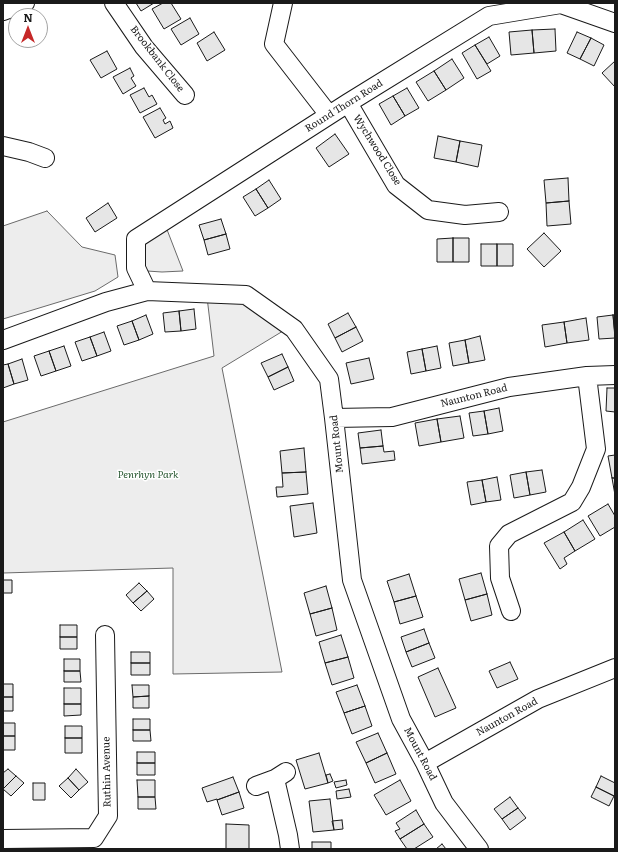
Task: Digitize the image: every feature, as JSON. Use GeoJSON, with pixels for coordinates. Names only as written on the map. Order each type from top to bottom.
{"type":"FeatureCollection","features":[{"type":"Feature","properties":{"kind":"street"},"geometry":{"type":"LineString","coordinates":[[3,11],[25,3]]}},
{"type":"Feature","properties":{"kind":"street","name":"Brookbank Close"},"geometry":{"type":"LineString","coordinates":[[114,3],[144,47],[185,95]]}},
{"type":"Feature","properties":{"kind":"street"},"geometry":{"type":"LineString","coordinates":[[283,3],[274,44],[329,115]]}},
{"type":"Feature","properties":{"kind":"street","name":"Round Thorn Road"},"geometry":{"type":"LineString","coordinates":[[147,291],[136,268],[136,239],[329,115],[489,16],[561,4],[615,23]]}},
{"type":"Feature","properties":{"kind":"street","name":"Wychwood Close"},"geometry":{"type":"LineString","coordinates":[[348,103],[396,185],[428,210],[465,215],[499,212]]}},
{"type":"Feature","properties":{"kind":"street"},"geometry":{"type":"LineString","coordinates":[[3,146],[29,152],[45,158]]}},
{"type":"Feature","properties":{"kind":"street","name":"Mount Road"},"geometry":{"type":"LineString","coordinates":[[3,340],[106,302],[147,291],[246,295],[294,329],[329,379],[352,580],[401,719],[444,802],[479,849]]}},
{"type":"Feature","properties":{"kind":"street"},"geometry":{"type":"LineString","coordinates":[[511,611],[500,578],[499,546],[508,534],[572,502],[581,487],[596,449],[587,376]]}},
{"type":"Feature","properties":{"kind":"street","name":"Naunton Road"},"geometry":{"type":"LineString","coordinates":[[334,418],[392,417],[510,387],[587,376],[615,376]]}},
{"type":"Feature","properties":{"kind":"street","name":"Ruthin Avenue"},"geometry":{"type":"LineString","coordinates":[[3,839],[94,838],[108,816],[105,634]]}},
{"type":"Feature","properties":{"kind":"street","name":"Naunton Road"},"geometry":{"type":"LineString","coordinates":[[425,763],[538,699],[615,668]]}},
{"type":"Feature","properties":{"kind":"street"},"geometry":{"type":"LineString","coordinates":[[256,786],[281,775],[290,849]]}},
{"type":"Feature","properties":{"kind":"shaded area"},"geometry":{"type":"Polygon","coordinates":[[[47,211],[82,247],[115,255],[118,277],[95,291],[3,319],[3,226],[47,211]]]}},
{"type":"Feature","properties":{"kind":"shaded area"},"geometry":{"type":"Polygon","coordinates":[[[166,227],[183,271],[147,271],[140,258],[144,244],[166,227]]]}},
{"type":"Feature","properties":{"kind":"shaded area","name":"Penrhyn Park"},"geometry":{"type":"Polygon","coordinates":[[[207,297],[244,299],[283,331],[222,368],[282,672],[173,674],[173,568],[3,573],[3,422],[214,356],[207,297]]]}},
{"type":"Feature","properties":{"kind":"building"},"geometry":{"type":"Polygon","coordinates":[[[136,3],[154,3],[141,11],[136,3]]]}},
{"type":"Feature","properties":{"kind":"building"},"geometry":{"type":"Polygon","coordinates":[[[163,3],[171,3],[181,19],[164,29],[152,9],[163,3]]]}},
{"type":"Feature","properties":{"kind":"building"},"geometry":{"type":"Polygon","coordinates":[[[190,18],[199,34],[181,45],[171,29],[190,18]]]}},
{"type":"Feature","properties":{"kind":"building"},"geometry":{"type":"Polygon","coordinates":[[[555,29],[556,51],[534,53],[532,30],[555,29]]]}},
{"type":"Feature","properties":{"kind":"building"},"geometry":{"type":"Polygon","coordinates":[[[532,30],[534,53],[511,55],[509,32],[532,30]]]}},
{"type":"Feature","properties":{"kind":"building"},"geometry":{"type":"Polygon","coordinates":[[[214,32],[225,50],[207,61],[197,43],[214,32]]]}},
{"type":"Feature","properties":{"kind":"building"},"geometry":{"type":"Polygon","coordinates":[[[577,32],[591,38],[580,59],[567,53],[577,32]]]}},
{"type":"Feature","properties":{"kind":"building"},"geometry":{"type":"Polygon","coordinates":[[[489,37],[500,56],[487,64],[475,45],[489,37]]]}},
{"type":"Feature","properties":{"kind":"building"},"geometry":{"type":"Polygon","coordinates":[[[591,38],[604,45],[594,66],[580,59],[591,38]]]}},
{"type":"Feature","properties":{"kind":"building"},"geometry":{"type":"Polygon","coordinates":[[[475,45],[491,71],[477,79],[462,53],[475,45]]]}},
{"type":"Feature","properties":{"kind":"building"},"geometry":{"type":"Polygon","coordinates":[[[107,51],[117,69],[101,78],[90,60],[107,51]]]}},
{"type":"Feature","properties":{"kind":"building"},"geometry":{"type":"Polygon","coordinates":[[[452,59],[464,78],[446,90],[434,71],[452,59]]]}},
{"type":"Feature","properties":{"kind":"building"},"geometry":{"type":"Polygon","coordinates":[[[615,61],[615,87],[602,73],[615,61]]]}},
{"type":"Feature","properties":{"kind":"building"},"geometry":{"type":"Polygon","coordinates":[[[130,68],[134,76],[131,78],[136,86],[123,94],[113,77],[130,68]]]}},
{"type":"Feature","properties":{"kind":"building"},"geometry":{"type":"Polygon","coordinates":[[[434,71],[446,90],[428,101],[416,82],[434,71]]]}},
{"type":"Feature","properties":{"kind":"building"},"geometry":{"type":"Polygon","coordinates":[[[144,88],[149,97],[152,95],[157,104],[140,113],[130,95],[144,88]]]}},
{"type":"Feature","properties":{"kind":"building"},"geometry":{"type":"Polygon","coordinates":[[[407,88],[419,108],[405,116],[393,96],[407,88]]]}},
{"type":"Feature","properties":{"kind":"building"},"geometry":{"type":"Polygon","coordinates":[[[393,96],[405,116],[391,125],[379,104],[393,96]]]}},
{"type":"Feature","properties":{"kind":"building"},"geometry":{"type":"Polygon","coordinates":[[[160,108],[166,118],[163,120],[165,124],[170,121],[173,128],[155,138],[143,117],[160,108]]]}},
{"type":"Feature","properties":{"kind":"building"},"geometry":{"type":"Polygon","coordinates":[[[335,134],[349,154],[329,167],[316,148],[335,134]]]}},
{"type":"Feature","properties":{"kind":"building"},"geometry":{"type":"Polygon","coordinates":[[[438,136],[460,141],[456,162],[434,158],[438,136]]]}},
{"type":"Feature","properties":{"kind":"building"},"geometry":{"type":"Polygon","coordinates":[[[460,141],[482,145],[478,167],[456,162],[460,141]]]}},
{"type":"Feature","properties":{"kind":"building"},"geometry":{"type":"Polygon","coordinates":[[[568,178],[569,201],[546,203],[544,180],[568,178]]]}},
{"type":"Feature","properties":{"kind":"building"},"geometry":{"type":"Polygon","coordinates":[[[269,180],[281,199],[268,208],[256,189],[269,180]]]}},
{"type":"Feature","properties":{"kind":"building"},"geometry":{"type":"Polygon","coordinates":[[[256,189],[268,208],[255,216],[243,197],[256,189]]]}},
{"type":"Feature","properties":{"kind":"building"},"geometry":{"type":"Polygon","coordinates":[[[569,201],[571,224],[547,226],[546,203],[569,201]]]}},
{"type":"Feature","properties":{"kind":"building"},"geometry":{"type":"Polygon","coordinates":[[[108,203],[117,218],[95,232],[86,218],[108,203]]]}},
{"type":"Feature","properties":{"kind":"building"},"geometry":{"type":"Polygon","coordinates":[[[221,219],[226,234],[204,240],[199,225],[221,219]]]}},
{"type":"Feature","properties":{"kind":"building"},"geometry":{"type":"Polygon","coordinates":[[[544,233],[561,251],[544,267],[527,249],[544,233]]]}},
{"type":"Feature","properties":{"kind":"building"},"geometry":{"type":"Polygon","coordinates":[[[226,234],[230,249],[208,255],[204,240],[226,234]]]}},
{"type":"Feature","properties":{"kind":"building"},"geometry":{"type":"Polygon","coordinates":[[[453,238],[469,238],[469,262],[453,262],[453,238]]]}},
{"type":"Feature","properties":{"kind":"building"},"geometry":{"type":"Polygon","coordinates":[[[453,238],[453,262],[437,262],[437,239],[453,238]]]}},
{"type":"Feature","properties":{"kind":"building"},"geometry":{"type":"Polygon","coordinates":[[[481,244],[497,244],[497,266],[481,266],[481,244]]]}},
{"type":"Feature","properties":{"kind":"building"},"geometry":{"type":"Polygon","coordinates":[[[497,244],[513,244],[513,266],[497,266],[497,244]]]}},
{"type":"Feature","properties":{"kind":"building"},"geometry":{"type":"Polygon","coordinates":[[[194,309],[196,329],[181,331],[179,311],[194,309]]]}},
{"type":"Feature","properties":{"kind":"building"},"geometry":{"type":"Polygon","coordinates":[[[179,311],[181,331],[165,332],[163,313],[179,311]]]}},
{"type":"Feature","properties":{"kind":"building"},"geometry":{"type":"Polygon","coordinates":[[[348,313],[356,327],[335,338],[328,324],[348,313]]]}},
{"type":"Feature","properties":{"kind":"building"},"geometry":{"type":"Polygon","coordinates":[[[146,315],[153,334],[139,340],[132,321],[146,315]]]}},
{"type":"Feature","properties":{"kind":"building"},"geometry":{"type":"Polygon","coordinates":[[[613,315],[615,338],[599,339],[597,317],[613,315]]]}},
{"type":"Feature","properties":{"kind":"building"},"geometry":{"type":"Polygon","coordinates":[[[613,315],[615,315],[615,335],[613,315]]]}},
{"type":"Feature","properties":{"kind":"building"},"geometry":{"type":"Polygon","coordinates":[[[586,318],[589,340],[567,343],[564,322],[586,318]]]}},
{"type":"Feature","properties":{"kind":"building"},"geometry":{"type":"Polygon","coordinates":[[[132,321],[139,340],[124,345],[117,326],[132,321]]]}},
{"type":"Feature","properties":{"kind":"building"},"geometry":{"type":"Polygon","coordinates":[[[564,322],[567,343],[545,347],[542,325],[564,322]]]}},
{"type":"Feature","properties":{"kind":"building"},"geometry":{"type":"Polygon","coordinates":[[[356,327],[363,341],[342,352],[335,338],[356,327]]]}},
{"type":"Feature","properties":{"kind":"building"},"geometry":{"type":"Polygon","coordinates":[[[104,332],[111,351],[97,356],[90,337],[104,332]]]}},
{"type":"Feature","properties":{"kind":"building"},"geometry":{"type":"Polygon","coordinates":[[[480,336],[485,360],[469,363],[465,340],[480,336]]]}},
{"type":"Feature","properties":{"kind":"building"},"geometry":{"type":"Polygon","coordinates":[[[90,337],[97,356],[82,361],[75,342],[90,337]]]}},
{"type":"Feature","properties":{"kind":"building"},"geometry":{"type":"Polygon","coordinates":[[[465,340],[469,363],[453,366],[449,343],[465,340]]]}},
{"type":"Feature","properties":{"kind":"building"},"geometry":{"type":"Polygon","coordinates":[[[64,346],[71,366],[56,371],[49,351],[64,346]]]}},
{"type":"Feature","properties":{"kind":"building"},"geometry":{"type":"Polygon","coordinates":[[[437,346],[441,368],[426,371],[422,349],[437,346]]]}},
{"type":"Feature","properties":{"kind":"building"},"geometry":{"type":"Polygon","coordinates":[[[422,349],[426,371],[411,374],[407,352],[422,349]]]}},
{"type":"Feature","properties":{"kind":"building"},"geometry":{"type":"Polygon","coordinates":[[[49,351],[56,371],[41,376],[34,356],[49,351]]]}},
{"type":"Feature","properties":{"kind":"building"},"geometry":{"type":"Polygon","coordinates":[[[282,354],[288,367],[268,377],[261,363],[282,354]]]}},
{"type":"Feature","properties":{"kind":"building"},"geometry":{"type":"Polygon","coordinates":[[[369,358],[374,379],[351,384],[346,363],[369,358]]]}},
{"type":"Feature","properties":{"kind":"building"},"geometry":{"type":"Polygon","coordinates":[[[22,359],[28,380],[14,384],[8,364],[22,359]]]}},
{"type":"Feature","properties":{"kind":"building"},"geometry":{"type":"Polygon","coordinates":[[[8,364],[14,384],[3,388],[3,365],[8,364]]]}},
{"type":"Feature","properties":{"kind":"building"},"geometry":{"type":"Polygon","coordinates":[[[288,367],[294,381],[274,390],[268,377],[288,367]]]}},
{"type":"Feature","properties":{"kind":"building"},"geometry":{"type":"Polygon","coordinates":[[[607,388],[615,388],[615,412],[606,411],[607,388]]]}},
{"type":"Feature","properties":{"kind":"building"},"geometry":{"type":"Polygon","coordinates":[[[499,408],[503,431],[488,434],[484,411],[499,408]]]}},
{"type":"Feature","properties":{"kind":"building"},"geometry":{"type":"Polygon","coordinates":[[[484,411],[488,434],[473,436],[469,413],[484,411]]]}},
{"type":"Feature","properties":{"kind":"building"},"geometry":{"type":"Polygon","coordinates":[[[460,416],[464,438],[441,442],[437,419],[460,416]]]}},
{"type":"Feature","properties":{"kind":"building"},"geometry":{"type":"Polygon","coordinates":[[[437,419],[441,442],[419,446],[415,423],[437,419]]]}},
{"type":"Feature","properties":{"kind":"building"},"geometry":{"type":"Polygon","coordinates":[[[381,430],[383,446],[360,448],[358,433],[381,430]]]}},
{"type":"Feature","properties":{"kind":"building"},"geometry":{"type":"Polygon","coordinates":[[[383,446],[384,452],[394,451],[395,460],[362,464],[360,448],[383,446]]]}},
{"type":"Feature","properties":{"kind":"building"},"geometry":{"type":"Polygon","coordinates":[[[304,448],[306,472],[282,473],[280,451],[304,448]]]}},
{"type":"Feature","properties":{"kind":"building"},"geometry":{"type":"Polygon","coordinates":[[[615,455],[615,478],[612,478],[608,456],[615,455]]]}},
{"type":"Feature","properties":{"kind":"building"},"geometry":{"type":"Polygon","coordinates":[[[542,470],[546,492],[530,495],[526,472],[542,470]]]}},
{"type":"Feature","properties":{"kind":"building"},"geometry":{"type":"Polygon","coordinates":[[[306,472],[308,494],[277,497],[276,487],[283,487],[282,473],[306,472]]]}},
{"type":"Feature","properties":{"kind":"building"},"geometry":{"type":"Polygon","coordinates":[[[526,472],[530,495],[514,498],[510,475],[526,472]]]}},
{"type":"Feature","properties":{"kind":"building"},"geometry":{"type":"Polygon","coordinates":[[[497,477],[501,500],[486,502],[482,480],[497,477]]]}},
{"type":"Feature","properties":{"kind":"building"},"geometry":{"type":"Polygon","coordinates":[[[612,478],[615,478],[615,495],[612,478]]]}},
{"type":"Feature","properties":{"kind":"building"},"geometry":{"type":"Polygon","coordinates":[[[482,480],[486,502],[471,505],[467,482],[482,480]]]}},
{"type":"Feature","properties":{"kind":"building"},"geometry":{"type":"Polygon","coordinates":[[[313,503],[317,533],[294,537],[290,506],[313,503]]]}},
{"type":"Feature","properties":{"kind":"building"},"geometry":{"type":"Polygon","coordinates":[[[608,504],[615,516],[615,527],[600,536],[588,516],[608,504]]]}},
{"type":"Feature","properties":{"kind":"building"},"geometry":{"type":"Polygon","coordinates":[[[583,520],[595,539],[575,551],[564,532],[583,520]]]}},
{"type":"Feature","properties":{"kind":"building"},"geometry":{"type":"Polygon","coordinates":[[[564,532],[575,551],[564,558],[567,564],[560,569],[544,543],[564,532]]]}},
{"type":"Feature","properties":{"kind":"building"},"geometry":{"type":"Polygon","coordinates":[[[481,573],[487,594],[465,600],[459,579],[481,573]]]}},
{"type":"Feature","properties":{"kind":"building"},"geometry":{"type":"Polygon","coordinates":[[[409,574],[416,596],[394,602],[387,581],[409,574]]]}},
{"type":"Feature","properties":{"kind":"building"},"geometry":{"type":"Polygon","coordinates":[[[3,580],[12,580],[12,593],[3,593],[3,580]]]}},
{"type":"Feature","properties":{"kind":"building"},"geometry":{"type":"Polygon","coordinates":[[[139,583],[147,591],[133,603],[126,595],[139,583]]]}},
{"type":"Feature","properties":{"kind":"building"},"geometry":{"type":"Polygon","coordinates":[[[326,586],[332,608],[310,614],[304,593],[326,586]]]}},
{"type":"Feature","properties":{"kind":"building"},"geometry":{"type":"Polygon","coordinates":[[[147,591],[154,599],[141,611],[133,603],[147,591]]]}},
{"type":"Feature","properties":{"kind":"building"},"geometry":{"type":"Polygon","coordinates":[[[487,594],[492,615],[471,621],[465,600],[487,594]]]}},
{"type":"Feature","properties":{"kind":"building"},"geometry":{"type":"Polygon","coordinates":[[[416,596],[423,617],[400,624],[394,602],[416,596]]]}},
{"type":"Feature","properties":{"kind":"building"},"geometry":{"type":"Polygon","coordinates":[[[332,608],[337,630],[316,636],[310,614],[332,608]]]}},
{"type":"Feature","properties":{"kind":"building"},"geometry":{"type":"Polygon","coordinates":[[[60,625],[77,625],[77,637],[60,637],[60,625]]]}},
{"type":"Feature","properties":{"kind":"building"},"geometry":{"type":"Polygon","coordinates":[[[424,629],[429,643],[406,652],[401,637],[424,629]]]}},
{"type":"Feature","properties":{"kind":"building"},"geometry":{"type":"Polygon","coordinates":[[[341,635],[348,657],[325,663],[319,642],[341,635]]]}},
{"type":"Feature","properties":{"kind":"building"},"geometry":{"type":"Polygon","coordinates":[[[60,637],[77,637],[77,649],[60,649],[60,637]]]}},
{"type":"Feature","properties":{"kind":"building"},"geometry":{"type":"Polygon","coordinates":[[[429,643],[435,658],[412,667],[406,652],[429,643]]]}},
{"type":"Feature","properties":{"kind":"building"},"geometry":{"type":"Polygon","coordinates":[[[131,652],[150,652],[150,663],[131,663],[131,652]]]}},
{"type":"Feature","properties":{"kind":"building"},"geometry":{"type":"Polygon","coordinates":[[[348,657],[354,678],[332,685],[325,663],[348,657]]]}},
{"type":"Feature","properties":{"kind":"building"},"geometry":{"type":"Polygon","coordinates":[[[64,659],[80,659],[80,671],[64,671],[64,659]]]}},
{"type":"Feature","properties":{"kind":"building"},"geometry":{"type":"Polygon","coordinates":[[[510,662],[518,679],[497,688],[489,671],[510,662]]]}},
{"type":"Feature","properties":{"kind":"building"},"geometry":{"type":"Polygon","coordinates":[[[131,663],[150,663],[150,675],[131,675],[131,663]]]}},
{"type":"Feature","properties":{"kind":"building"},"geometry":{"type":"Polygon","coordinates":[[[438,668],[456,708],[435,717],[418,677],[438,668]]]}},
{"type":"Feature","properties":{"kind":"building"},"geometry":{"type":"Polygon","coordinates":[[[64,671],[80,671],[81,682],[64,682],[64,671]]]}},
{"type":"Feature","properties":{"kind":"building"},"geometry":{"type":"Polygon","coordinates":[[[3,684],[13,684],[13,697],[3,697],[3,684]]]}},
{"type":"Feature","properties":{"kind":"building"},"geometry":{"type":"Polygon","coordinates":[[[132,685],[149,685],[149,696],[133,697],[132,685]]]}},
{"type":"Feature","properties":{"kind":"building"},"geometry":{"type":"Polygon","coordinates":[[[357,685],[365,706],[344,713],[336,692],[357,685]]]}},
{"type":"Feature","properties":{"kind":"building"},"geometry":{"type":"Polygon","coordinates":[[[64,688],[81,688],[81,704],[64,704],[64,688]]]}},
{"type":"Feature","properties":{"kind":"building"},"geometry":{"type":"Polygon","coordinates":[[[149,696],[149,708],[133,708],[133,697],[149,696]]]}},
{"type":"Feature","properties":{"kind":"building"},"geometry":{"type":"Polygon","coordinates":[[[3,697],[13,697],[13,711],[3,711],[3,697]]]}},
{"type":"Feature","properties":{"kind":"building"},"geometry":{"type":"Polygon","coordinates":[[[64,704],[81,704],[81,715],[64,716],[64,704]]]}},
{"type":"Feature","properties":{"kind":"building"},"geometry":{"type":"Polygon","coordinates":[[[365,706],[372,726],[352,734],[344,713],[365,706]]]}},
{"type":"Feature","properties":{"kind":"building"},"geometry":{"type":"Polygon","coordinates":[[[133,719],[150,719],[150,730],[133,730],[133,719]]]}},
{"type":"Feature","properties":{"kind":"building"},"geometry":{"type":"Polygon","coordinates":[[[3,723],[15,723],[15,736],[3,736],[3,723]]]}},
{"type":"Feature","properties":{"kind":"building"},"geometry":{"type":"Polygon","coordinates":[[[65,726],[82,726],[82,738],[65,738],[65,726]]]}},
{"type":"Feature","properties":{"kind":"building"},"geometry":{"type":"Polygon","coordinates":[[[133,730],[150,730],[151,741],[133,741],[133,730]]]}},
{"type":"Feature","properties":{"kind":"building"},"geometry":{"type":"Polygon","coordinates":[[[378,733],[387,753],[366,763],[356,742],[378,733]]]}},
{"type":"Feature","properties":{"kind":"building"},"geometry":{"type":"Polygon","coordinates":[[[3,736],[15,736],[15,750],[3,750],[3,736]]]}},
{"type":"Feature","properties":{"kind":"building"},"geometry":{"type":"Polygon","coordinates":[[[65,738],[82,738],[82,753],[65,753],[65,738]]]}},
{"type":"Feature","properties":{"kind":"building"},"geometry":{"type":"Polygon","coordinates":[[[137,752],[155,752],[155,763],[137,763],[137,752]]]}},
{"type":"Feature","properties":{"kind":"building"},"geometry":{"type":"Polygon","coordinates":[[[319,753],[328,783],[305,789],[296,760],[319,753]]]}},
{"type":"Feature","properties":{"kind":"building"},"geometry":{"type":"Polygon","coordinates":[[[387,753],[396,774],[375,783],[366,763],[387,753]]]}},
{"type":"Feature","properties":{"kind":"building"},"geometry":{"type":"Polygon","coordinates":[[[137,763],[155,763],[155,775],[137,775],[137,763]]]}},
{"type":"Feature","properties":{"kind":"building"},"geometry":{"type":"Polygon","coordinates":[[[8,769],[16,776],[3,789],[3,773],[8,769]]]}},
{"type":"Feature","properties":{"kind":"building"},"geometry":{"type":"Polygon","coordinates":[[[76,769],[88,782],[79,790],[68,778],[76,769]]]}},
{"type":"Feature","properties":{"kind":"building"},"geometry":{"type":"Polygon","coordinates":[[[330,774],[333,781],[328,783],[326,775],[330,774]]]}},
{"type":"Feature","properties":{"kind":"building"},"geometry":{"type":"Polygon","coordinates":[[[16,776],[24,783],[11,796],[3,789],[16,776]]]}},
{"type":"Feature","properties":{"kind":"building"},"geometry":{"type":"Polygon","coordinates":[[[601,776],[615,783],[614,796],[596,787],[601,776]]]}},
{"type":"Feature","properties":{"kind":"building"},"geometry":{"type":"Polygon","coordinates":[[[233,777],[239,792],[207,802],[202,788],[233,777]]]}},
{"type":"Feature","properties":{"kind":"building"},"geometry":{"type":"Polygon","coordinates":[[[68,778],[79,790],[71,798],[59,786],[68,778]]]}},
{"type":"Feature","properties":{"kind":"building"},"geometry":{"type":"Polygon","coordinates":[[[137,780],[155,780],[155,797],[138,797],[137,780]]]}},
{"type":"Feature","properties":{"kind":"building"},"geometry":{"type":"Polygon","coordinates":[[[346,780],[347,785],[336,788],[334,782],[346,780]]]}},
{"type":"Feature","properties":{"kind":"building"},"geometry":{"type":"Polygon","coordinates":[[[400,780],[411,801],[386,815],[374,795],[400,780]]]}},
{"type":"Feature","properties":{"kind":"building"},"geometry":{"type":"Polygon","coordinates":[[[33,783],[45,783],[45,800],[33,800],[33,783]]]}},
{"type":"Feature","properties":{"kind":"building"},"geometry":{"type":"Polygon","coordinates":[[[596,787],[614,796],[609,806],[591,797],[596,787]]]}},
{"type":"Feature","properties":{"kind":"building"},"geometry":{"type":"Polygon","coordinates":[[[349,789],[351,797],[337,799],[336,791],[349,789]]]}},
{"type":"Feature","properties":{"kind":"building"},"geometry":{"type":"Polygon","coordinates":[[[239,792],[244,808],[222,815],[217,800],[239,792]]]}},
{"type":"Feature","properties":{"kind":"building"},"geometry":{"type":"Polygon","coordinates":[[[138,797],[155,797],[156,809],[138,809],[138,797]]]}},
{"type":"Feature","properties":{"kind":"building"},"geometry":{"type":"Polygon","coordinates":[[[510,797],[518,808],[502,819],[494,809],[510,797]]]}},
{"type":"Feature","properties":{"kind":"building"},"geometry":{"type":"Polygon","coordinates":[[[330,799],[334,830],[313,832],[309,801],[330,799]]]}},
{"type":"Feature","properties":{"kind":"building"},"geometry":{"type":"Polygon","coordinates":[[[518,808],[526,818],[510,830],[502,819],[518,808]]]}},
{"type":"Feature","properties":{"kind":"building"},"geometry":{"type":"Polygon","coordinates":[[[416,810],[424,824],[400,839],[395,831],[400,829],[396,823],[416,810]]]}},
{"type":"Feature","properties":{"kind":"building"},"geometry":{"type":"Polygon","coordinates":[[[342,820],[343,829],[334,830],[332,821],[342,820]]]}},
{"type":"Feature","properties":{"kind":"building"},"geometry":{"type":"Polygon","coordinates":[[[226,824],[249,825],[249,849],[226,849],[226,824]]]}},
{"type":"Feature","properties":{"kind":"building"},"geometry":{"type":"Polygon","coordinates":[[[424,824],[433,837],[414,849],[407,849],[400,839],[424,824]]]}},
{"type":"Feature","properties":{"kind":"building"},"geometry":{"type":"Polygon","coordinates":[[[312,842],[331,842],[331,849],[312,849],[312,842]]]}},
{"type":"Feature","properties":{"kind":"building"},"geometry":{"type":"Polygon","coordinates":[[[442,844],[446,849],[436,849],[442,844]]]}}]}
